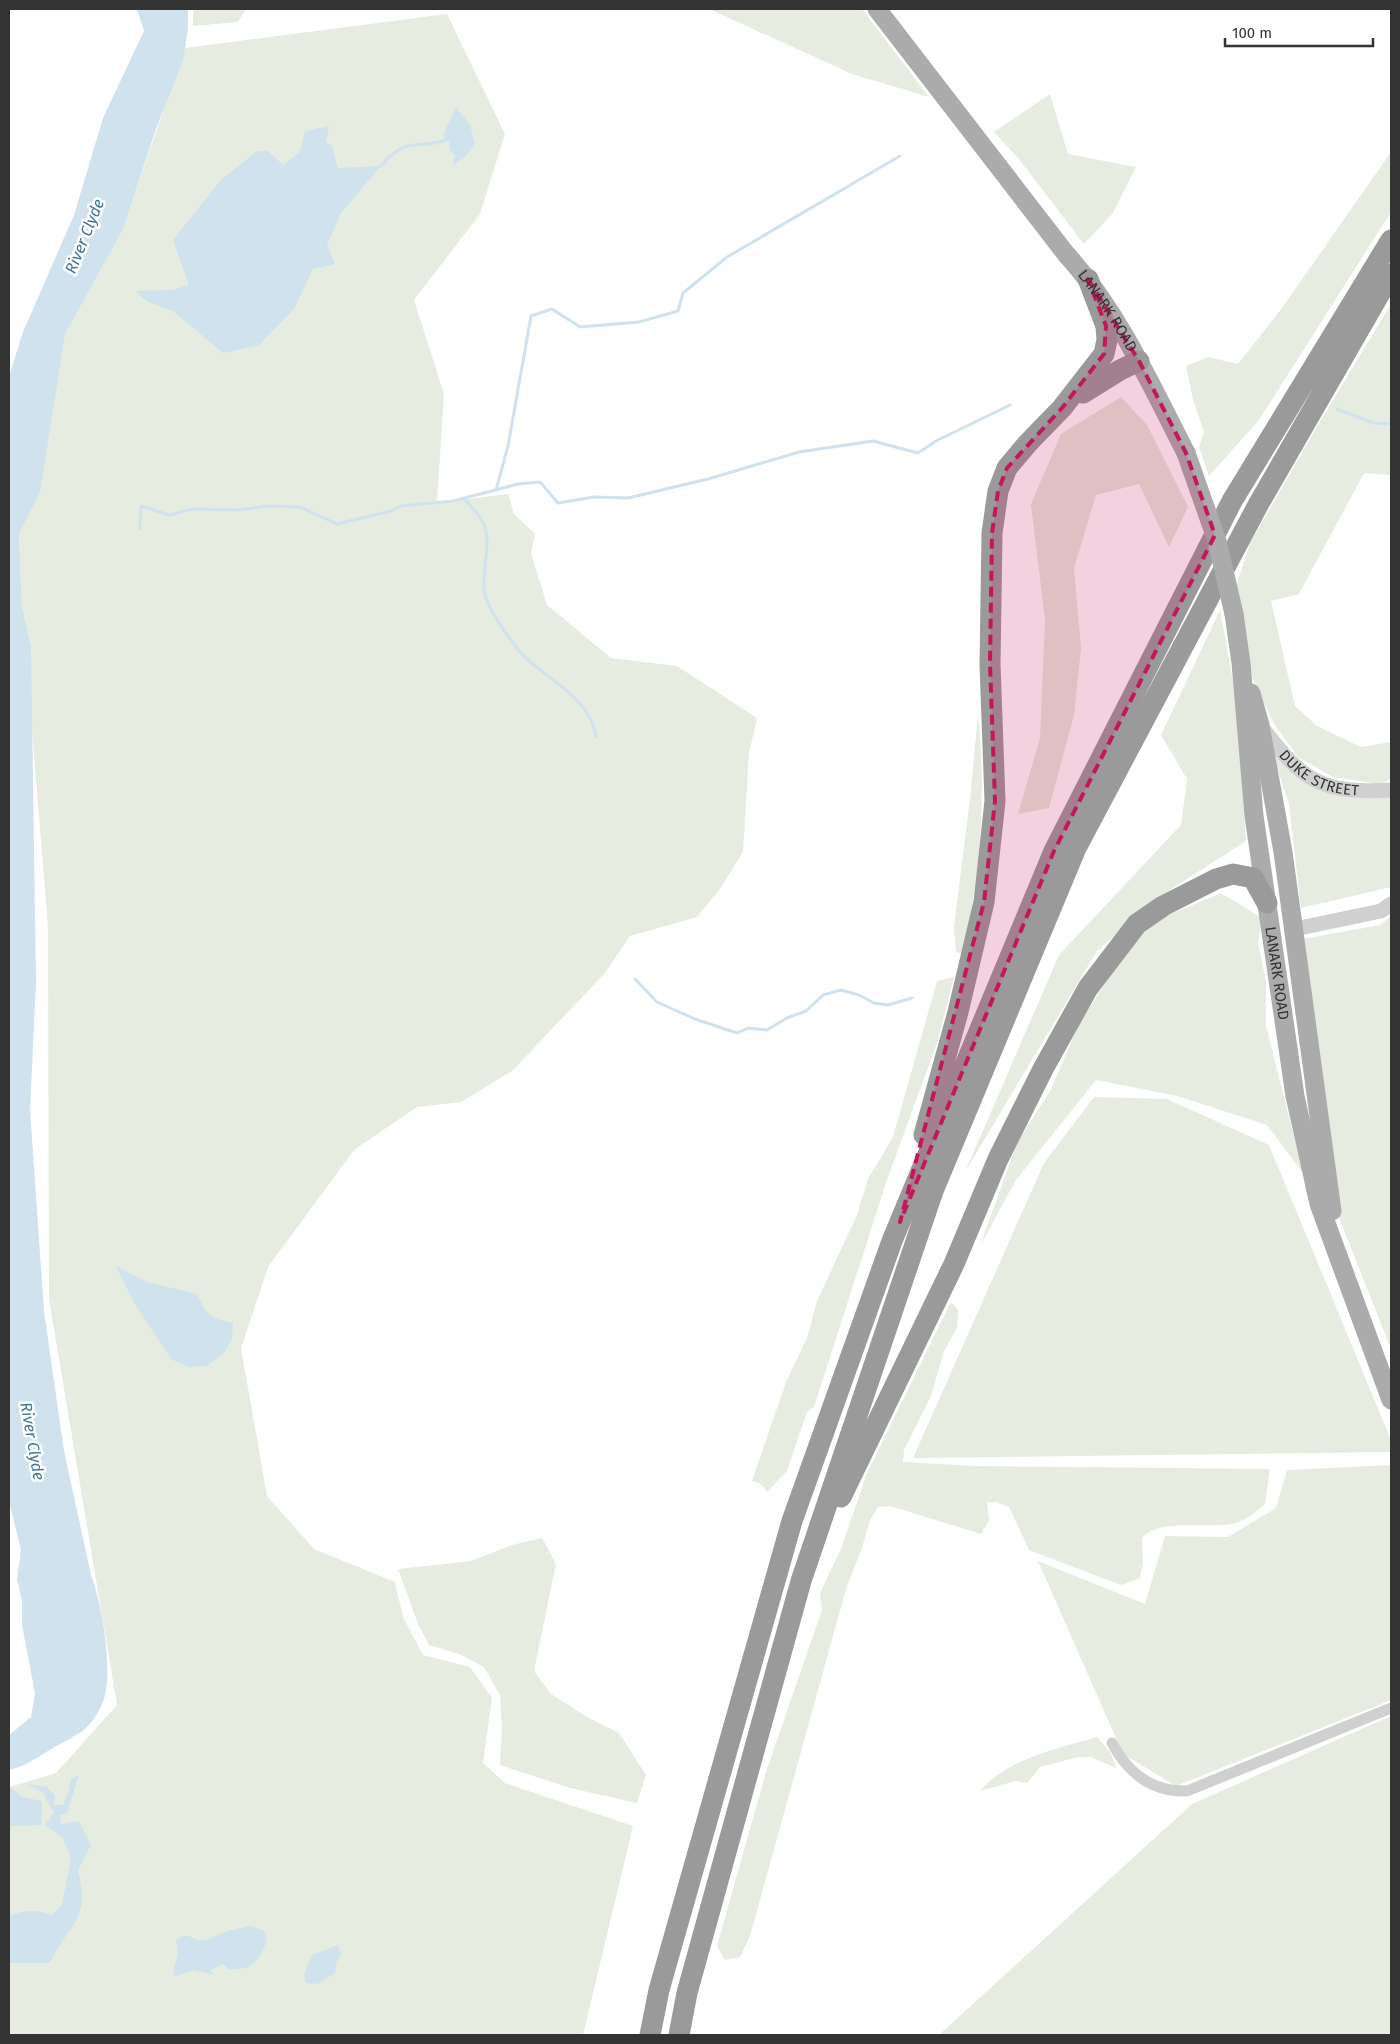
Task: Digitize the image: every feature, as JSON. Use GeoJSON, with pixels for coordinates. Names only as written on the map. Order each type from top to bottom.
{"type":"FeatureCollection","features":[{"type":"Feature","properties":{"kind":"highway"},"geometry":{"type":"LineString","coordinates":[[650,2035],[658,1990],[792,1521],[900,1222],[1059,842],[1232,501],[1391,240]]}},
{"type":"Feature","properties":{"kind":"highway"},"geometry":{"type":"LineString","coordinates":[[679,2035],[687,1993],[801,1580],[933,1191],[1076,848],[1258,505],[1391,274]]}},
{"type":"Feature","properties":{"kind":"highway"},"geometry":{"type":"LineString","coordinates":[[900,1222],[958,1012],[984,902],[995,801],[990,664],[992,533],[998,491],[1008,468],[1028,443],[1062,408],[1104,354],[1107,340],[1101,308],[1088,279]]}},
{"type":"Feature","properties":{"kind":"highway"},"geometry":{"type":"LineString","coordinates":[[1062,408],[1095,384],[1139,361]]}},
{"type":"Feature","properties":{"kind":"highway"},"geometry":{"type":"LineString","coordinates":[[801,1580],[954,1264],[998,1160],[1043,1069],[1088,988],[1137,924],[1178,897],[1261,863]]}},
{"type":"Feature","properties":{"kind":"highway"},"geometry":{"type":"LineString","coordinates":[[1233,874],[1253,878],[1269,911]]}},
{"type":"Feature","properties":{"kind":"main road","name":"LANARK ROAD"},"geometry":{"type":"LineString","coordinates":[[877,9],[1066,254],[1088,279],[1139,361],[1186,453],[1217,541],[1234,614],[1242,663],[1248,760],[1261,863],[1296,1105],[1314,1188],[1345,1278],[1390,1396]]}},
{"type":"Feature","properties":{"kind":"main road","name":"LANARK ROAD"},"geometry":{"type":"LineString","coordinates":[[1242,663],[1260,725],[1295,929],[1328,1190],[1345,1278]]}},
{"type":"Feature","properties":{"kind":"main road"},"geometry":{"type":"LineString","coordinates":[[1261,863],[1274,852],[1264,746]]}},
{"type":"Feature","properties":{"kind":"main road"},"geometry":{"type":"LineString","coordinates":[[1269,911],[1295,929]]}},
{"type":"Feature","properties":{"kind":"street","name":"DUKE STREET"},"geometry":{"type":"LineString","coordinates":[[1260,725],[1286,758],[1316,782],[1354,792],[1391,790]]}},
{"type":"Feature","properties":{"kind":"street"},"geometry":{"type":"LineString","coordinates":[[1295,929],[1381,911],[1391,904]]}},
{"type":"Feature","properties":{"kind":"street"},"geometry":{"type":"LineString","coordinates":[[1112,1743],[1119,1756],[1138,1777],[1169,1792],[1187,1791],[1391,1708]]}},
{"type":"Feature","properties":{"kind":"highlighted area"},"geometry":{"type":"Polygon","coordinates":[[[1088,279],[1139,361],[1186,453],[1215,535],[1054,851],[900,1222],[984,902],[995,801],[990,664],[992,533],[998,491],[1007,468],[1062,408],[1104,354],[1106,326],[1088,279]]]}},
{"type":"Feature","properties":{"kind":"shaded area"},"geometry":{"type":"Polygon","coordinates":[[[193,9],[246,9],[238,22],[193,26],[193,9]]]}},
{"type":"Feature","properties":{"kind":"shaded area"},"geometry":{"type":"Polygon","coordinates":[[[709,9],[862,9],[929,97],[852,74],[709,9]]]}},
{"type":"Feature","properties":{"kind":"shaded area"},"geometry":{"type":"Polygon","coordinates":[[[447,14],[505,134],[480,214],[414,300],[444,394],[437,503],[508,494],[514,514],[535,534],[531,553],[547,605],[611,658],[677,666],[757,718],[749,753],[743,852],[720,889],[697,917],[630,936],[605,973],[512,1071],[461,1102],[417,1107],[354,1150],[268,1267],[241,1348],[267,1496],[314,1549],[395,1582],[403,1617],[423,1655],[470,1667],[492,1698],[483,1763],[505,1783],[633,1826],[583,2035],[9,2035],[9,1787],[56,1773],[117,1705],[49,1299],[48,927],[22,607],[19,533],[65,334],[126,219],[185,48],[447,14]]]}},
{"type":"Feature","properties":{"kind":"shaded area"},"geometry":{"type":"Polygon","coordinates":[[[1050,94],[1068,154],[1136,167],[1113,213],[1084,244],[1018,158],[994,132],[1050,94]]]}},
{"type":"Feature","properties":{"kind":"shaded area"},"geometry":{"type":"Polygon","coordinates":[[[1391,152],[1391,212],[1259,420],[1209,476],[1199,447],[1204,432],[1193,400],[1186,366],[1208,357],[1238,364],[1282,308],[1391,152]]]}},
{"type":"Feature","properties":{"kind":"shaded area"},"geometry":{"type":"Polygon","coordinates":[[[1391,304],[1391,475],[1364,473],[1299,594],[1271,601],[1295,706],[1317,726],[1361,747],[1391,742],[1391,779],[1380,784],[1333,777],[1298,757],[1274,724],[1252,677],[1235,590],[1250,543],[1391,304]]]}},
{"type":"Feature","properties":{"kind":"shaded area"},"geometry":{"type":"Polygon","coordinates":[[[1121,397],[1147,425],[1188,507],[1169,547],[1139,484],[1096,495],[1074,568],[1081,649],[1074,715],[1049,808],[1018,814],[1040,738],[1045,620],[1031,504],[1061,434],[1121,397]]]}},
{"type":"Feature","properties":{"kind":"shaded area"},"geometry":{"type":"Polygon","coordinates":[[[1220,610],[1236,698],[1246,841],[1159,897],[1097,951],[965,1172],[1059,955],[1181,825],[1187,779],[1161,735],[1220,610]]]}},
{"type":"Feature","properties":{"kind":"shaded area"},"geometry":{"type":"Polygon","coordinates":[[[978,715],[981,745],[982,805],[978,865],[963,954],[956,952],[954,927],[978,715]]]}},
{"type":"Feature","properties":{"kind":"shaded area"},"geometry":{"type":"Polygon","coordinates":[[[1269,742],[1312,785],[1391,795],[1391,887],[1301,908],[1289,804],[1269,742]]]}},
{"type":"Feature","properties":{"kind":"shaded area"},"geometry":{"type":"Polygon","coordinates":[[[1221,893],[1262,918],[1258,944],[1266,981],[1266,1026],[1308,1192],[1303,1173],[1267,1125],[1177,1096],[1096,1080],[1016,1180],[980,1246],[1017,1143],[1050,1091],[1079,1024],[1113,971],[1152,922],[1221,893]]]}},
{"type":"Feature","properties":{"kind":"shaded area"},"geometry":{"type":"Polygon","coordinates":[[[1391,916],[1391,1349],[1328,1190],[1303,939],[1380,925],[1391,916]]]}},
{"type":"Feature","properties":{"kind":"shaded area"},"geometry":{"type":"Polygon","coordinates":[[[954,977],[938,1040],[886,1183],[814,1407],[807,1412],[787,1471],[767,1492],[761,1484],[752,1481],[786,1382],[807,1338],[817,1301],[857,1215],[868,1179],[893,1137],[937,981],[954,977]]]}},
{"type":"Feature","properties":{"kind":"shaded area"},"geometry":{"type":"Polygon","coordinates":[[[1094,1097],[1167,1099],[1269,1145],[1391,1440],[1391,1452],[913,1458],[1044,1163],[1094,1097]]]}},
{"type":"Feature","properties":{"kind":"shaded area"},"geometry":{"type":"Polygon","coordinates":[[[951,1302],[958,1310],[957,1328],[944,1351],[931,1396],[904,1450],[903,1462],[974,1466],[1270,1469],[1265,1504],[1247,1518],[1236,1523],[1173,1526],[1150,1532],[1142,1538],[1143,1561],[1140,1578],[1121,1585],[1029,1550],[1009,1507],[996,1502],[987,1502],[989,1521],[981,1534],[890,1506],[878,1507],[870,1520],[862,1548],[846,1589],[750,1936],[740,1957],[725,1960],[717,1946],[766,1772],[822,1610],[820,1593],[841,1549],[867,1473],[951,1302]]]}},
{"type":"Feature","properties":{"kind":"shaded area"},"geometry":{"type":"Polygon","coordinates":[[[1391,1465],[1391,1700],[1176,1786],[1123,1754],[1038,1561],[1145,1604],[1165,1536],[1228,1537],[1276,1508],[1287,1470],[1391,1465]]]}},
{"type":"Feature","properties":{"kind":"shaded area"},"geometry":{"type":"Polygon","coordinates":[[[542,1538],[556,1564],[534,1671],[551,1694],[587,1717],[619,1733],[646,1775],[637,1803],[570,1788],[500,1765],[502,1728],[500,1695],[484,1667],[459,1654],[429,1645],[418,1624],[398,1569],[471,1561],[512,1545],[542,1538]]]}},
{"type":"Feature","properties":{"kind":"shaded area"},"geometry":{"type":"Polygon","coordinates":[[[1391,1716],[1391,2035],[939,2035],[1192,1804],[1391,1716]]]}},
{"type":"Feature","properties":{"kind":"shaded area"},"geometry":{"type":"Polygon","coordinates":[[[1097,1737],[1110,1752],[1116,1768],[1091,1757],[1078,1757],[1040,1767],[1027,1783],[1016,1781],[980,1791],[1004,1771],[1034,1756],[1097,1737]]]}},
{"type":"Feature","properties":{"kind":"water","name":"River Clyde"},"geometry":{"type":"Polygon","coordinates":[[[137,9],[188,9],[188,28],[183,61],[157,126],[123,229],[65,334],[40,492],[19,533],[22,607],[31,648],[36,982],[30,1110],[44,1311],[64,1451],[91,1575],[99,1602],[105,1637],[107,1654],[106,1686],[101,1707],[86,1728],[32,1761],[9,1770],[9,1735],[31,1717],[35,1693],[22,1625],[22,1601],[17,1579],[21,1550],[9,1501],[9,376],[23,332],[74,215],[103,118],[144,31],[137,9]]]}},
{"type":"Feature","properties":{"kind":"water"},"geometry":{"type":"Polygon","coordinates":[[[456,107],[470,125],[475,144],[465,157],[452,166],[455,156],[450,150],[449,139],[444,139],[444,135],[456,107]]]}},
{"type":"Feature","properties":{"kind":"water"},"geometry":{"type":"Polygon","coordinates":[[[329,126],[326,142],[332,146],[338,168],[381,166],[341,213],[327,245],[335,264],[313,269],[294,309],[259,345],[223,353],[173,311],[148,302],[135,291],[173,290],[189,285],[173,240],[221,180],[257,151],[268,151],[283,165],[300,152],[305,131],[329,126]]]}},
{"type":"Feature","properties":{"kind":"water"},"geometry":{"type":"Polygon","coordinates":[[[116,1266],[147,1282],[197,1294],[210,1315],[233,1323],[232,1339],[224,1353],[207,1366],[188,1367],[171,1359],[133,1301],[116,1266]]]}},
{"type":"Feature","properties":{"kind":"water"},"geometry":{"type":"Polygon","coordinates":[[[79,1775],[67,1813],[60,1815],[61,1824],[79,1821],[91,1845],[78,1870],[82,1900],[80,1911],[50,1963],[9,1963],[9,1917],[14,1914],[30,1911],[52,1915],[62,1905],[71,1858],[62,1837],[45,1825],[54,1813],[43,1793],[28,1784],[47,1787],[55,1795],[54,1805],[63,1805],[69,1791],[71,1779],[79,1775]]]}},
{"type":"Feature","properties":{"kind":"water"},"geometry":{"type":"Polygon","coordinates":[[[9,1786],[22,1797],[42,1801],[41,1825],[9,1826],[9,1786]]]}},
{"type":"Feature","properties":{"kind":"water"},"geometry":{"type":"Polygon","coordinates":[[[251,1926],[263,1930],[267,1939],[258,1959],[254,1963],[237,1969],[229,1969],[223,1964],[210,1970],[214,1975],[192,1970],[175,1977],[173,1970],[178,1955],[176,1940],[189,1936],[197,1940],[205,1940],[228,1931],[251,1926]]]}},
{"type":"Feature","properties":{"kind":"water"},"geometry":{"type":"Polygon","coordinates":[[[338,1945],[341,1954],[336,1963],[335,1973],[317,1984],[306,1983],[304,1975],[312,1955],[338,1945]]]}},
{"type":"Feature","properties":{"kind":"waterway"},"geometry":{"type":"LineString","coordinates":[[381,166],[390,156],[406,147],[449,139]]}},
{"type":"Feature","properties":{"kind":"waterway"},"geometry":{"type":"LineString","coordinates":[[496,490],[508,446],[531,316],[552,309],[580,327],[639,322],[678,311],[683,293],[727,257],[900,156]]}},
{"type":"Feature","properties":{"kind":"waterway"},"geometry":{"type":"LineString","coordinates":[[140,529],[141,506],[169,515],[192,509],[239,510],[268,506],[300,507],[337,524],[391,511],[401,506],[453,501],[518,484],[540,482],[558,503],[594,497],[628,498],[708,479],[799,452],[873,441],[918,453],[936,441],[1010,405]]}},
{"type":"Feature","properties":{"kind":"waterway"},"geometry":{"type":"LineString","coordinates":[[1337,409],[1374,423],[1391,424]]}},
{"type":"Feature","properties":{"kind":"waterway"},"geometry":{"type":"LineString","coordinates":[[464,498],[481,519],[486,530],[487,548],[484,586],[487,601],[494,614],[512,642],[526,658],[574,697],[584,709],[592,722],[596,737]]}},
{"type":"Feature","properties":{"kind":"waterway"},"geometry":{"type":"LineString","coordinates":[[635,979],[657,1002],[695,1019],[737,1033],[748,1028],[767,1030],[787,1018],[806,1011],[823,995],[841,990],[859,995],[874,1003],[888,1005],[912,998]]}}]}
